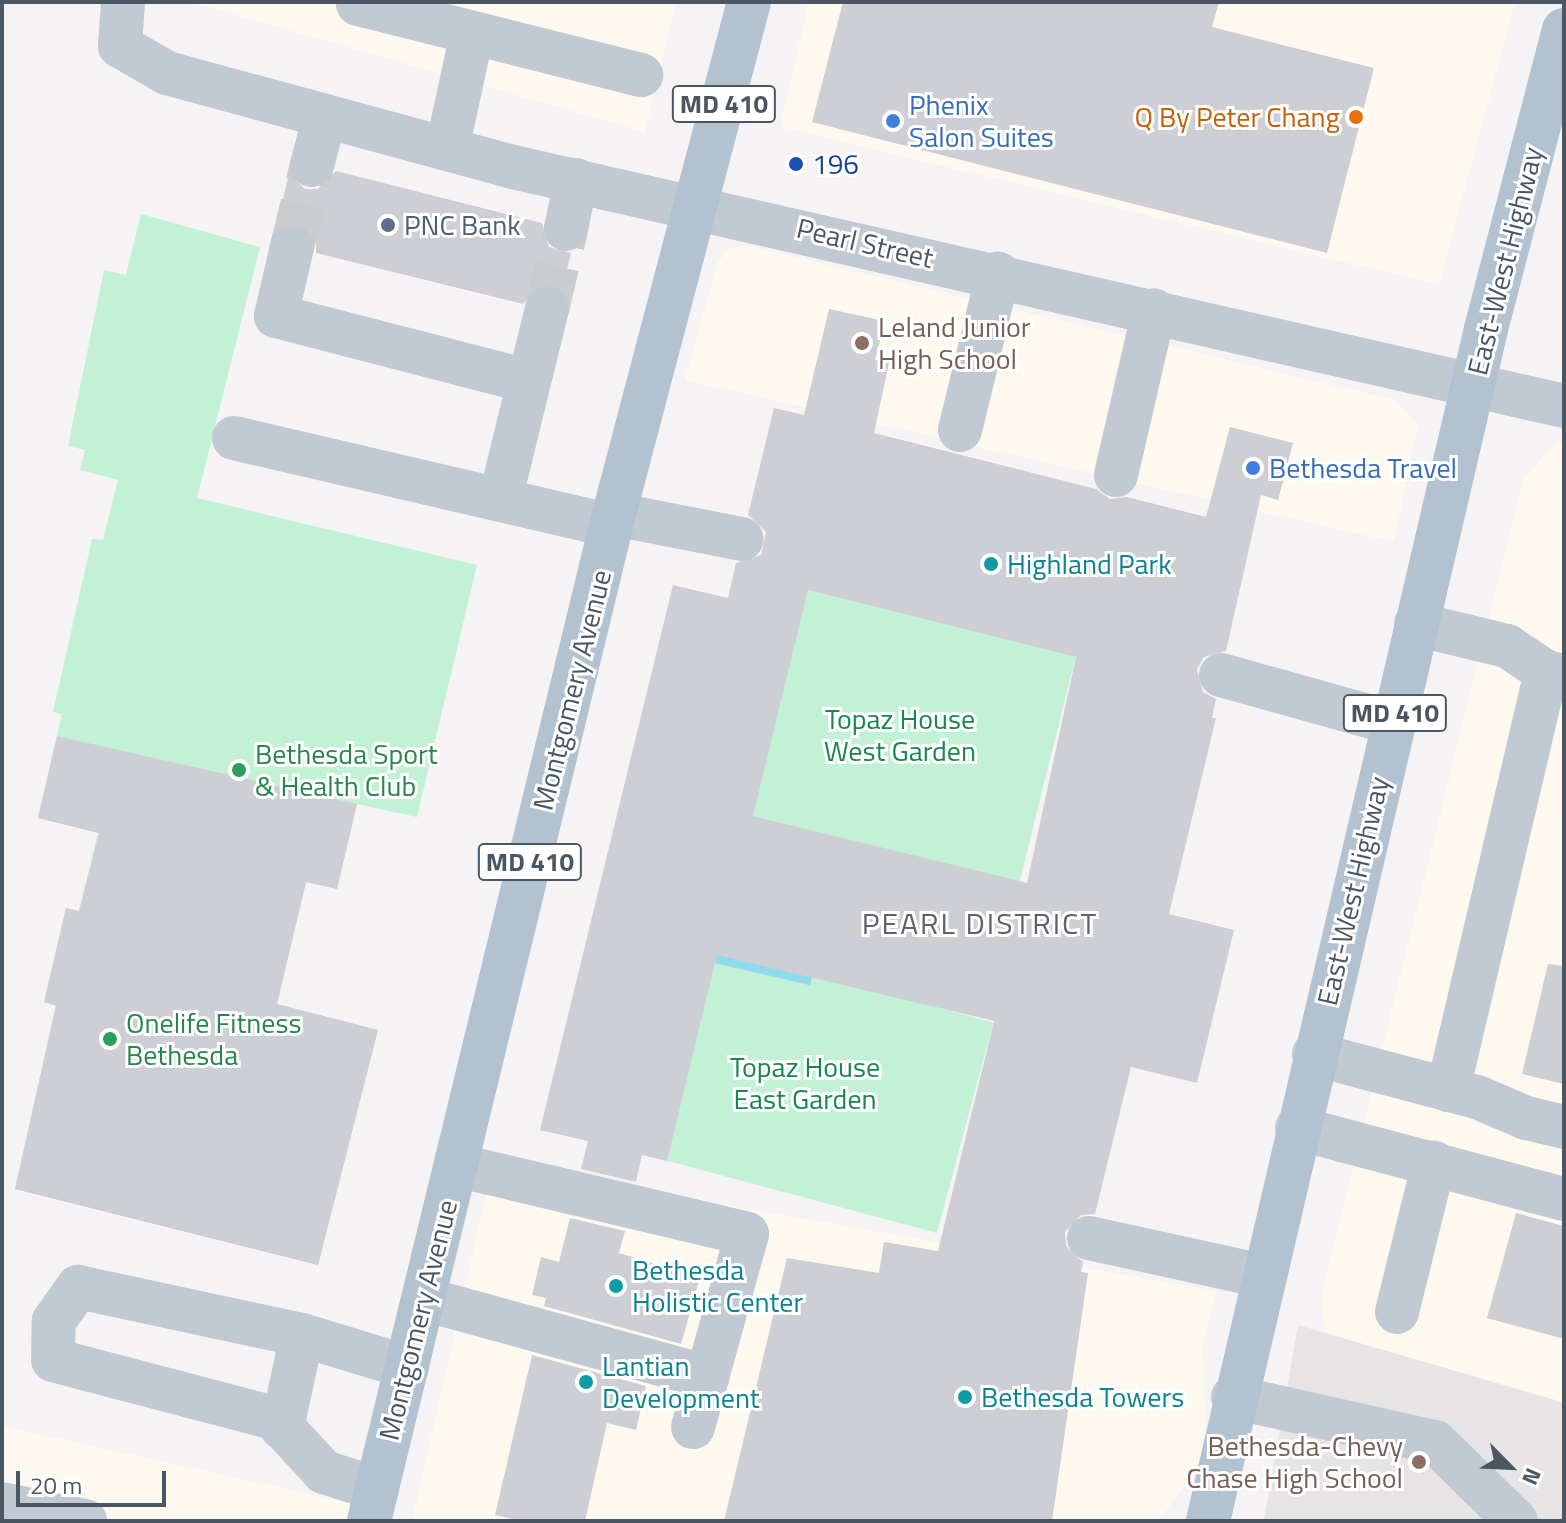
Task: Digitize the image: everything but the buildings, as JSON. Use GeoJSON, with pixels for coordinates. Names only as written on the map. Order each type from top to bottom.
{"type":"FeatureCollection","features":[{"type":"Feature","properties":{"kind":"main road","name":"Montgomery Avenue"},"geometry":{"type":"LineString","coordinates":[[373,1505],[613,520],[749,2]]}},
{"type":"Feature","properties":{"kind":"main road","name":"East-West Highway"},"geometry":{"type":"LineString","coordinates":[[1212,1501],[1233,1397],[1473,383],[1564,30]]}},
{"type":"Feature","properties":{"kind":"main road"},"geometry":{"type":"LineString","coordinates":[[1188,1521],[1212,1501]]}},
{"type":"Feature","properties":{"kind":"street","name":"Pearl Street"},"geometry":{"type":"LineString","coordinates":[[123,2],[120,46],[167,73],[447,149],[576,180],[696,204],[1564,406]]}},
{"type":"Feature","properties":{"kind":"street"},"geometry":{"type":"LineString","coordinates":[[358,4],[641,75]]}},
{"type":"Feature","properties":{"kind":"street"},"geometry":{"type":"LineString","coordinates":[[447,149],[472,33]]}},
{"type":"Feature","properties":{"kind":"street"},"geometry":{"type":"LineString","coordinates":[[312,165],[325,116]]}},
{"type":"Feature","properties":{"kind":"street"},"geometry":{"type":"LineString","coordinates":[[566,229],[576,180]]}},
{"type":"Feature","properties":{"kind":"street"},"geometry":{"type":"LineString","coordinates":[[292,247],[276,316],[528,381]]}},
{"type":"Feature","properties":{"kind":"street"},"geometry":{"type":"LineString","coordinates":[[960,430],[998,274]]}},
{"type":"Feature","properties":{"kind":"street"},"geometry":{"type":"LineString","coordinates":[[500,500],[547,309]]}},
{"type":"Feature","properties":{"kind":"street"},"geometry":{"type":"LineString","coordinates":[[1116,475],[1154,310]]}},
{"type":"Feature","properties":{"kind":"street"},"geometry":{"type":"LineString","coordinates":[[234,438],[500,500],[742,539]]}},
{"type":"Feature","properties":{"kind":"street"},"geometry":{"type":"LineString","coordinates":[[1416,624],[1507,646],[1555,674],[1448,1090]]}},
{"type":"Feature","properties":{"kind":"street"},"geometry":{"type":"LineString","coordinates":[[1221,675],[1393,723]]}},
{"type":"Feature","properties":{"kind":"street"},"geometry":{"type":"LineString","coordinates":[[1314,1054],[1448,1090],[1564,1127]]}},
{"type":"Feature","properties":{"kind":"street"},"geometry":{"type":"LineString","coordinates":[[1297,1128],[1564,1199]]}},
{"type":"Feature","properties":{"kind":"street"},"geometry":{"type":"LineString","coordinates":[[1397,1312],[1434,1162]]}},
{"type":"Feature","properties":{"kind":"street"},"geometry":{"type":"LineString","coordinates":[[456,1165],[747,1234],[693,1427]]}},
{"type":"Feature","properties":{"kind":"street"},"geometry":{"type":"LineString","coordinates":[[1089,1238],[1263,1276]]}},
{"type":"Feature","properties":{"kind":"street"},"geometry":{"type":"LineString","coordinates":[[373,1505],[324,1472],[274,1418],[53,1360],[54,1321],[78,1287],[302,1335],[407,1367]]}},
{"type":"Feature","properties":{"kind":"street"},"geometry":{"type":"LineString","coordinates":[[424,1299],[707,1377]]}},
{"type":"Feature","properties":{"kind":"street"},"geometry":{"type":"LineString","coordinates":[[282,1428],[302,1335]]}},
{"type":"Feature","properties":{"kind":"street"},"geometry":{"type":"LineString","coordinates":[[1233,1397],[1435,1442],[1516,1521]]}},
{"type":"Feature","properties":{"kind":"street"},"geometry":{"type":"LineString","coordinates":[[2,1504],[85,1521]]}},
{"type":"Feature","properties":{"kind":"shaded area"},"geometry":{"type":"Polygon","coordinates":[[[190,2],[676,2],[645,132],[190,2]]]}},
{"type":"Feature","properties":{"kind":"shaded area"},"geometry":{"type":"Polygon","coordinates":[[[809,2],[1515,2],[1439,285],[780,127],[809,2]]]}},
{"type":"Feature","properties":{"kind":"shaded area"},"geometry":{"type":"Polygon","coordinates":[[[744,245],[1395,400],[1418,424],[1394,542],[685,380],[717,264],[727,250],[744,245]]]}},
{"type":"Feature","properties":{"kind":"shaded area"},"geometry":{"type":"Polygon","coordinates":[[[1556,442],[1564,444],[1564,1402],[1324,1333],[1322,1291],[1523,480],[1556,442]]]}},
{"type":"Feature","properties":{"kind":"shaded area"},"geometry":{"type":"Polygon","coordinates":[[[493,1164],[1217,1291],[1203,1344],[1206,1437],[1198,1466],[1159,1521],[412,1521],[493,1164]]]}},
{"type":"Feature","properties":{"kind":"shaded area","name":"Bethesda-Chevy Chase High School"},"geometry":{"type":"Polygon","coordinates":[[[1298,1325],[1564,1403],[1564,1521],[1264,1521],[1298,1325]]]}},
{"type":"Feature","properties":{"kind":"shaded area"},"geometry":{"type":"Polygon","coordinates":[[[2,1426],[372,1508],[369,1521],[2,1521],[2,1426]]]}},
{"type":"Feature","properties":{"kind":"green space","name":"Bethesda Sport & Health Club"},"geometry":{"type":"Polygon","coordinates":[[[141,214],[260,247],[197,498],[477,565],[417,817],[357,804],[337,889],[306,882],[277,1004],[378,1030],[318,1265],[15,1189],[56,1006],[44,1002],[66,908],[79,911],[98,833],[38,818],[62,714],[53,712],[92,539],[103,540],[118,480],[80,470],[85,450],[68,446],[104,270],[126,275],[141,214]]]}},
{"type":"Feature","properties":{"kind":"green space","name":"Topaz House West Garden"},"geometry":{"type":"Polygon","coordinates":[[[804,589],[1076,657],[1017,891],[746,823],[804,589]]]}},
{"type":"Feature","properties":{"kind":"green space","name":"Topaz House East Garden"},"geometry":{"type":"Polygon","coordinates":[[[719,949],[993,1023],[937,1233],[663,1160],[719,949]]]}},
{"type":"Feature","properties":{"kind":"water"},"geometry":{"type":"Polygon","coordinates":[[[719,918],[820,941],[810,985],[709,962],[719,918]]]}},
{"type":"Feature","properties":{"kind":"tunnel"},"geometry":{"type":"LineString","coordinates":[[292,247],[312,165]]}},
{"type":"Feature","properties":{"kind":"tunnel"},"geometry":{"type":"LineString","coordinates":[[547,309],[566,229]]}},
{"type":"Feature","properties":{"kind":"place","name":"Q By Peter Chang"},"geometry":{"type":"Point","coordinates":[1356,117]}},
{"type":"Feature","properties":{"kind":"place","name":"Phenix Salon Suites"},"geometry":{"type":"Point","coordinates":[893,121]}},
{"type":"Feature","properties":{"kind":"place","name":"196"},"geometry":{"type":"Point","coordinates":[796,164]}},
{"type":"Feature","properties":{"kind":"place","name":"PNC Bank"},"geometry":{"type":"Point","coordinates":[388,225]}},
{"type":"Feature","properties":{"kind":"place","name":"Leland Junior High School"},"geometry":{"type":"Point","coordinates":[862,343]}},
{"type":"Feature","properties":{"kind":"place","name":"Bethesda Travel"},"geometry":{"type":"Point","coordinates":[1253,468]}},
{"type":"Feature","properties":{"kind":"place","name":"Highland Park"},"geometry":{"type":"Point","coordinates":[991,564]}},
{"type":"Feature","properties":{"kind":"place","name":"Bethesda Sport & Health Club"},"geometry":{"type":"Point","coordinates":[239,770]}},
{"type":"Feature","properties":{"kind":"place","name":"Onelife Fitness Bethesda"},"geometry":{"type":"Point","coordinates":[110,1039]}},
{"type":"Feature","properties":{"kind":"place","name":"Bethesda Holistic Center"},"geometry":{"type":"Point","coordinates":[616,1286]}},
{"type":"Feature","properties":{"kind":"place","name":"Lantian Development"},"geometry":{"type":"Point","coordinates":[586,1382]}},
{"type":"Feature","properties":{"kind":"place","name":"Bethesda Towers"},"geometry":{"type":"Point","coordinates":[965,1397]}},
{"type":"Feature","properties":{"kind":"place","name":"Bethesda-Chevy Chase High School"},"geometry":{"type":"Point","coordinates":[1419,1462]}},
{"type":"Feature","properties":{"kind":"district","name":"PEARL DISTRICT"},"geometry":{"type":"Point","coordinates":[980,923]}}]}
